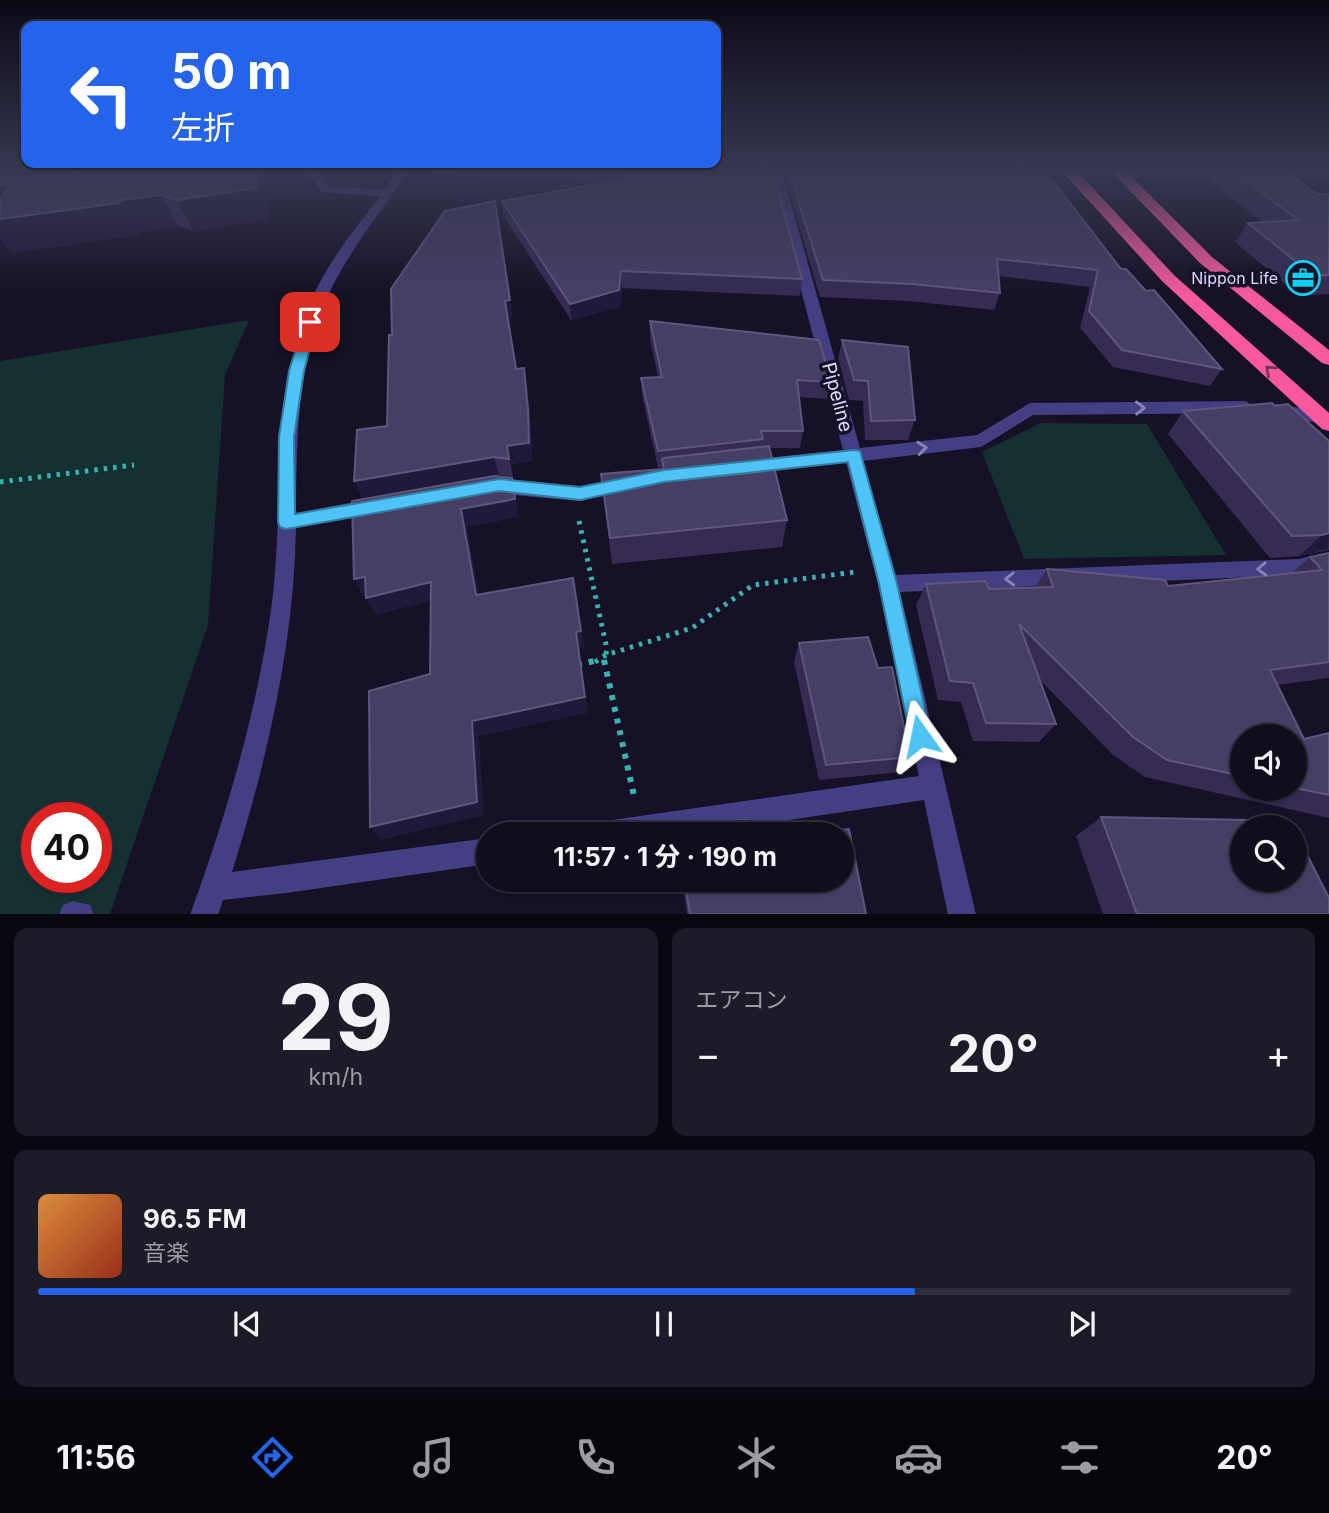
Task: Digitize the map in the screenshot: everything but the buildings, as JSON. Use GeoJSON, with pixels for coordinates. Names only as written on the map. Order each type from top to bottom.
{"type":"FeatureCollection","features":[{"type":"Feature","properties":{"kind":"highway"},"geometry":{"type":"LineString","coordinates":[[1106,211],[1168,278],[1326,420]]}},
{"type":"Feature","properties":{"kind":"highway"},"geometry":{"type":"LineString","coordinates":[[1157,211],[1206,260],[1329,359]]}},
{"type":"Feature","properties":{"kind":"street"},"geometry":{"type":"LineString","coordinates":[[204,914],[247,774],[268,686],[283,601],[287,437],[296,371],[316,306],[334,273],[377,211]]}},
{"type":"Feature","properties":{"kind":"street","name":"Pipeline"},"geometry":{"type":"LineString","coordinates":[[787,211],[886,576],[931,787],[962,914]]}},
{"type":"Feature","properties":{"kind":"street"},"geometry":{"type":"LineString","coordinates":[[732,468],[981,441],[1030,409],[1254,407],[1326,420]]}},
{"type":"Feature","properties":{"kind":"street"},"geometry":{"type":"LineString","coordinates":[[472,489],[499,485],[580,494],[640,481]]}},
{"type":"Feature","properties":{"kind":"street"},"geometry":{"type":"LineString","coordinates":[[286,522],[393,502]]}},
{"type":"Feature","properties":{"kind":"street"},"geometry":{"type":"LineString","coordinates":[[886,576],[1300,567],[1329,560]]}},
{"type":"Feature","properties":{"kind":"street"},"geometry":{"type":"LineString","coordinates":[[684,822],[931,787]]}},
{"type":"Feature","properties":{"kind":"street"},"geometry":{"type":"LineString","coordinates":[[214,887],[286,880],[476,852]]}},
{"type":"Feature","properties":{"kind":"path"},"geometry":{"type":"LineString","coordinates":[[0,482],[134,465]]}},
{"type":"Feature","properties":{"kind":"path"},"geometry":{"type":"LineString","coordinates":[[580,494],[575,505],[607,649],[604,661],[641,822]]}},
{"type":"Feature","properties":{"kind":"path"},"geometry":{"type":"LineString","coordinates":[[568,667],[596,662],[606,655],[692,628],[752,585],[886,576]]}},
{"type":"Feature","properties":{"kind":"green space"},"geometry":{"type":"Polygon","coordinates":[[[249,320],[225,375],[208,625],[110,914],[0,914],[0,361],[249,320]]]}},
{"type":"Feature","properties":{"kind":"green space"},"geometry":{"type":"Polygon","coordinates":[[[1041,423],[1147,424],[1226,555],[1024,559],[982,452],[1041,423]]]}},
{"type":"Feature","properties":{"kind":"place","name":"Nippon Life"},"geometry":{"type":"Point","coordinates":[1303,278]}},
{"type":"Feature","properties":{"kind":"route"},"geometry":{"type":"LineString","coordinates":[[310,322],[296,371],[287,437],[286,522],[499,485],[580,494],[664,476],[854,456],[888,584],[920,736]]}}]}
